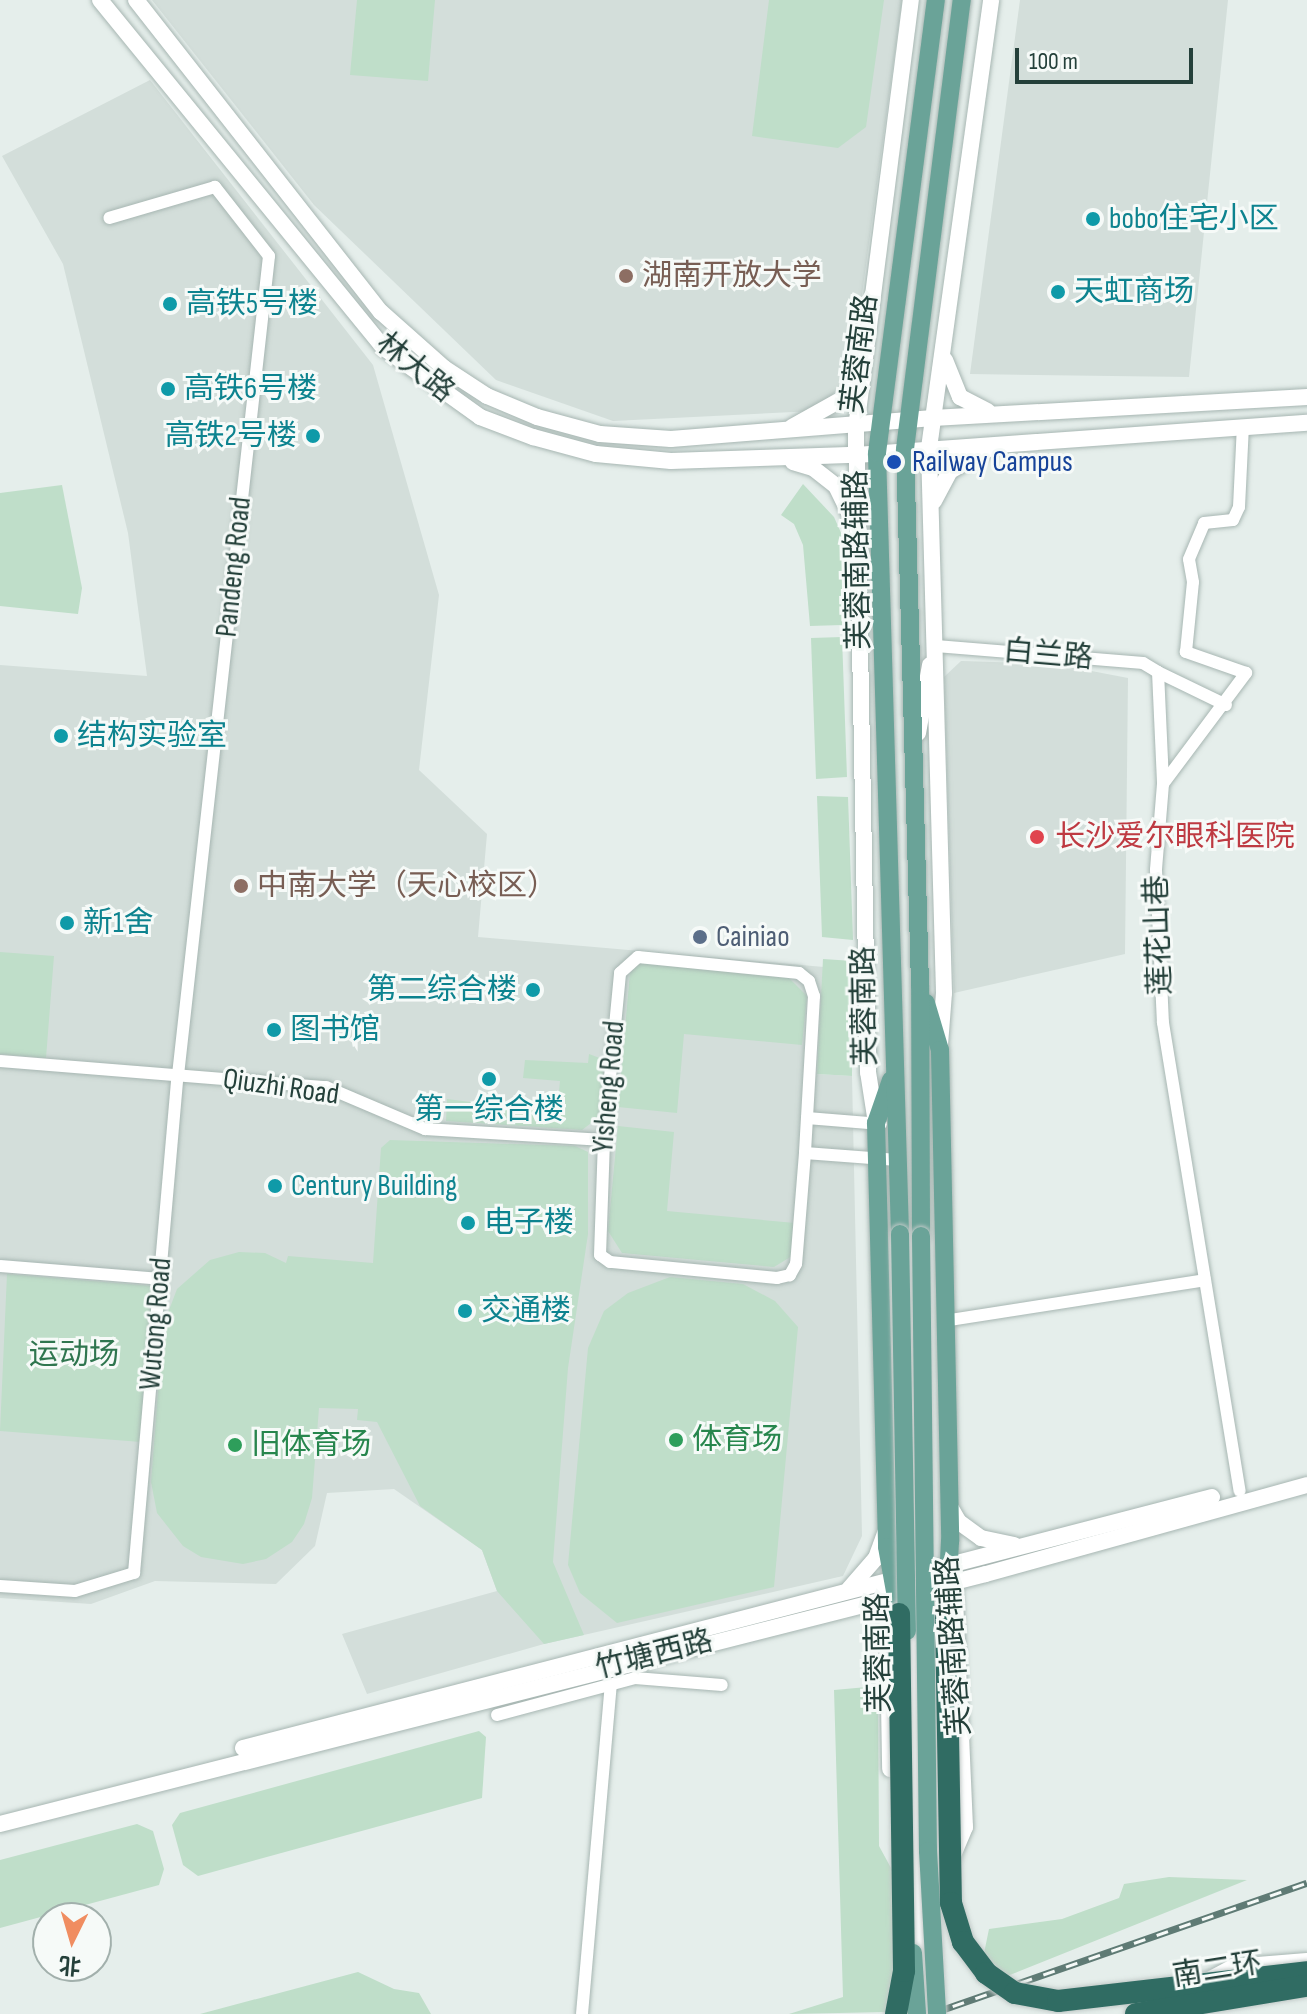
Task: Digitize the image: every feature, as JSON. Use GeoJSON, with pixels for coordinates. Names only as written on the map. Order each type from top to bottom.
{"type":"FeatureCollection","features":[{"type":"Feature","properties":{"kind":"highway"},"geometry":{"type":"LineString","coordinates":[[894,1594],[904,1971],[896,2014]]}},
{"type":"Feature","properties":{"kind":"highway"},"geometry":{"type":"LineString","coordinates":[[946,1619],[951,1903],[963,1942],[986,1973],[1015,1993],[1058,2001],[1307,1972]]}},
{"type":"Feature","properties":{"kind":"highway","name":"南二环"},"geometry":{"type":"LineString","coordinates":[[1136,2014],[1307,1985]]}},
{"type":"Feature","properties":{"kind":"main road","name":"林大路"},"geometry":{"type":"LineString","coordinates":[[100,0],[384,348],[433,387],[480,417],[596,454],[671,461],[856,455],[905,449],[1307,423]]}},
{"type":"Feature","properties":{"kind":"main road"},"geometry":{"type":"LineString","coordinates":[[136,0],[381,312],[444,368],[525,412],[600,434],[648,440],[856,428],[933,418],[1307,397]]}},
{"type":"Feature","properties":{"kind":"main road","name":"芙蓉南路辅路"},"geometry":{"type":"LineString","coordinates":[[876,1123],[868,1072],[855,525],[856,428],[911,0]]}},
{"type":"Feature","properties":{"kind":"main road","name":"芙蓉南路"},"geometry":{"type":"LineString","coordinates":[[917,2014],[909,1867],[900,1234],[877,453],[936,0]]}},
{"type":"Feature","properties":{"kind":"main road","name":"芙蓉南路"},"geometry":{"type":"LineString","coordinates":[[937,2014],[928,1851],[920,985],[905,449],[906,420],[962,0]]}},
{"type":"Feature","properties":{"kind":"main road"},"geometry":{"type":"LineString","coordinates":[[946,1619],[950,1541],[940,1050],[944,993],[929,448],[991,0]]}},
{"type":"Feature","properties":{"kind":"main road"},"geometry":{"type":"LineString","coordinates":[[943,349],[947,376],[960,397],[976,409],[1005,414]]}},
{"type":"Feature","properties":{"kind":"main road"},"geometry":{"type":"LineString","coordinates":[[778,433],[827,410],[846,397],[862,374]]}},
{"type":"Feature","properties":{"kind":"main road"},"geometry":{"type":"LineString","coordinates":[[931,514],[936,488],[950,471],[1001,444]]}},
{"type":"Feature","properties":{"kind":"main road"},"geometry":{"type":"LineString","coordinates":[[780,458],[813,468],[836,486],[855,525]]}},
{"type":"Feature","properties":{"kind":"main road"},"geometry":{"type":"LineString","coordinates":[[913,759],[936,639]]}},
{"type":"Feature","properties":{"kind":"main road"},"geometry":{"type":"LineString","coordinates":[[920,985],[940,1050]]}},
{"type":"Feature","properties":{"kind":"main road"},"geometry":{"type":"LineString","coordinates":[[894,1594],[887,1547],[876,1123],[895,1070]]}},
{"type":"Feature","properties":{"kind":"main road","name":"竹塘西路"},"geometry":{"type":"LineString","coordinates":[[0,1812],[843,1601],[894,1594],[948,1578],[1027,1545],[1307,1474]]}},
{"type":"Feature","properties":{"kind":"main road","name":"竹塘西路"},"geometry":{"type":"LineString","coordinates":[[948,1578],[986,1574],[1307,1485]]}},
{"type":"Feature","properties":{"kind":"main road"},"geometry":{"type":"LineString","coordinates":[[949,1504],[959,1522],[981,1538],[1027,1545]]}},
{"type":"Feature","properties":{"kind":"main road"},"geometry":{"type":"LineString","coordinates":[[843,1601],[876,1558],[887,1519]]}},
{"type":"Feature","properties":{"kind":"main road","name":"芙蓉南路辅路"},"geometry":{"type":"LineString","coordinates":[[924,1906],[962,1842],[965,1827],[948,1578]]}},
{"type":"Feature","properties":{"kind":"main road","name":"芙蓉南路辅路"},"geometry":{"type":"LineString","coordinates":[[924,2014],[920,1629],[948,1578]]}},
{"type":"Feature","properties":{"kind":"main road","name":"芙蓉南路辅路"},"geometry":{"type":"LineString","coordinates":[[894,1594],[912,1630],[916,1888],[925,1988]]}},
{"type":"Feature","properties":{"kind":"main road","name":"芙蓉南路辅路"},"geometry":{"type":"LineString","coordinates":[[894,1594],[893,1837],[916,1888]]}},
{"type":"Feature","properties":{"kind":"main road","name":"竹塘西路"},"geometry":{"type":"LineString","coordinates":[[0,1824],[843,1601]]}},
{"type":"Feature","properties":{"kind":"main road"},"geometry":{"type":"LineString","coordinates":[[1194,2014],[1200,1987],[1217,1972],[1307,1961]]}},
{"type":"Feature","properties":{"kind":"street","name":"Pandeng Road"},"geometry":{"type":"LineString","coordinates":[[109,218],[215,187],[269,256],[178,1075]]}},
{"type":"Feature","properties":{"kind":"street"},"geometry":{"type":"LineString","coordinates":[[1163,784],[1226,705],[1246,673],[1186,652],[1193,582],[1189,559],[1204,523],[1233,520],[1239,507],[1243,426]]}},
{"type":"Feature","properties":{"kind":"street","name":"白兰路"},"geometry":{"type":"LineString","coordinates":[[936,639],[1143,663],[1226,705]]}},
{"type":"Feature","properties":{"kind":"street","name":"莲花山巷"},"geometry":{"type":"LineString","coordinates":[[1158,672],[1163,784],[1156,870],[1158,973],[1240,1491]]}},
{"type":"Feature","properties":{"kind":"street","name":"Yisheng Road"},"geometry":{"type":"LineString","coordinates":[[638,957],[799,973],[809,981],[814,996],[807,1118],[796,1264],[790,1275],[777,1278],[610,1262],[600,1255],[604,1140],[620,973],[638,957]]}},
{"type":"Feature","properties":{"kind":"street","name":"Qiuzhi Road"},"geometry":{"type":"LineString","coordinates":[[0,1061],[326,1087],[425,1129],[604,1140]]}},
{"type":"Feature","properties":{"kind":"street","name":"Wutong Road"},"geometry":{"type":"LineString","coordinates":[[0,1586],[75,1591],[134,1573],[178,1075]]}},
{"type":"Feature","properties":{"kind":"street"},"geometry":{"type":"LineString","coordinates":[[807,1118],[897,1125]]}},
{"type":"Feature","properties":{"kind":"street"},"geometry":{"type":"LineString","coordinates":[[805,1153],[898,1160]]}},
{"type":"Feature","properties":{"kind":"street"},"geometry":{"type":"LineString","coordinates":[[0,1266],[160,1279]]}},
{"type":"Feature","properties":{"kind":"street"},"geometry":{"type":"LineString","coordinates":[[944,1321],[1205,1280]]}},
{"type":"Feature","properties":{"kind":"street"},"geometry":{"type":"LineString","coordinates":[[497,1715],[635,1678],[722,1685]]}},
{"type":"Feature","properties":{"kind":"street"},"geometry":{"type":"LineString","coordinates":[[582,2014],[611,1685]]}},
{"type":"Feature","properties":{"kind":"shaded area","name":"湖南开放大学"},"geometry":{"type":"Polygon","coordinates":[[[152,0],[902,0],[855,346],[843,384],[815,411],[613,421],[496,380],[314,205],[152,0]]]}},
{"type":"Feature","properties":{"kind":"shaded area"},"geometry":{"type":"Polygon","coordinates":[[[1020,0],[1228,0],[1189,377],[970,374],[1020,0]]]}},
{"type":"Feature","properties":{"kind":"shaded area","name":"中南大学（天心校区）"},"geometry":{"type":"Polygon","coordinates":[[[150,80],[373,365],[439,595],[419,770],[487,834],[478,937],[824,967],[817,1074],[852,1076],[862,1536],[843,1576],[544,1644],[367,1694],[342,1634],[497,1591],[482,1550],[394,1489],[327,1493],[315,1546],[276,1584],[155,1581],[91,1604],[0,1598],[0,665],[147,676],[128,533],[63,264],[2,156],[150,80]]]}},
{"type":"Feature","properties":{"kind":"shaded area","name":"长沙爱尔眼科医院"},"geometry":{"type":"Polygon","coordinates":[[[961,661],[1055,664],[1128,678],[1125,954],[954,993],[944,677],[961,661]]]}},
{"type":"Feature","properties":{"kind":"green space"},"geometry":{"type":"Polygon","coordinates":[[[357,0],[435,0],[428,81],[350,75],[357,0]]]}},
{"type":"Feature","properties":{"kind":"green space"},"geometry":{"type":"Polygon","coordinates":[[[769,0],[884,0],[866,127],[838,148],[752,136],[769,0]]]}},
{"type":"Feature","properties":{"kind":"green space"},"geometry":{"type":"Polygon","coordinates":[[[803,484],[834,517],[842,535],[842,625],[810,626],[803,545],[794,524],[781,515],[803,484]]]}},
{"type":"Feature","properties":{"kind":"green space"},"geometry":{"type":"Polygon","coordinates":[[[62,485],[82,588],[78,614],[0,606],[0,493],[62,485]]]}},
{"type":"Feature","properties":{"kind":"green space"},"geometry":{"type":"Polygon","coordinates":[[[842,637],[847,777],[816,779],[811,638],[842,637]]]}},
{"type":"Feature","properties":{"kind":"green space"},"geometry":{"type":"Polygon","coordinates":[[[817,796],[848,797],[853,940],[822,937],[817,796]]]}},
{"type":"Feature","properties":{"kind":"green space"},"geometry":{"type":"Polygon","coordinates":[[[0,952],[54,956],[46,1058],[0,1054],[0,952]]]}},
{"type":"Feature","properties":{"kind":"green space"},"geometry":{"type":"Polygon","coordinates":[[[823,959],[853,961],[852,1076],[817,1074],[823,959]]]}},
{"type":"Feature","properties":{"kind":"green space"},"geometry":{"type":"Polygon","coordinates":[[[641,962],[787,976],[807,996],[802,1045],[684,1034],[677,1113],[618,1107],[630,973],[641,962]]]}},
{"type":"Feature","properties":{"kind":"green space"},"geometry":{"type":"Polygon","coordinates":[[[589,1054],[605,1060],[601,1106],[599,1117],[582,1130],[446,1121],[447,1099],[557,1113],[560,1081],[523,1078],[525,1060],[588,1063],[589,1054]]]}},
{"type":"Feature","properties":{"kind":"green space"},"geometry":{"type":"Polygon","coordinates":[[[618,1126],[674,1132],[667,1211],[795,1223],[792,1256],[774,1267],[622,1253],[608,1231],[618,1126]]]}},
{"type":"Feature","properties":{"kind":"green space"},"geometry":{"type":"Polygon","coordinates":[[[390,1140],[575,1146],[588,1152],[588,1234],[568,1368],[553,1562],[584,1635],[544,1644],[497,1591],[482,1550],[420,1506],[377,1422],[357,1420],[358,1409],[319,1408],[312,1498],[304,1524],[292,1542],[266,1559],[243,1564],[201,1557],[183,1546],[157,1513],[151,1482],[163,1326],[177,1289],[210,1260],[239,1252],[265,1253],[286,1263],[288,1256],[373,1263],[381,1148],[390,1140]]]}},
{"type":"Feature","properties":{"kind":"green space","name":"运动场"},"geometry":{"type":"Polygon","coordinates":[[[7,1274],[153,1286],[141,1442],[0,1431],[7,1274]]]}},
{"type":"Feature","properties":{"kind":"green space","name":"体育场"},"geometry":{"type":"Polygon","coordinates":[[[670,1277],[743,1284],[775,1301],[798,1327],[774,1587],[617,1623],[580,1593],[568,1565],[588,1348],[604,1311],[628,1293],[670,1277]]]}},
{"type":"Feature","properties":{"kind":"green space"},"geometry":{"type":"Polygon","coordinates":[[[878,1686],[879,1846],[896,1877],[898,1961],[887,2012],[789,2014],[843,1997],[834,1690],[878,1686]]]}},
{"type":"Feature","properties":{"kind":"green space"},"geometry":{"type":"Polygon","coordinates":[[[479,1731],[486,1737],[482,1798],[198,1876],[183,1865],[172,1825],[180,1813],[479,1731]]]}},
{"type":"Feature","properties":{"kind":"green space"},"geometry":{"type":"Polygon","coordinates":[[[137,1824],[153,1831],[164,1869],[159,1885],[96,1902],[32,1902],[32,1919],[0,1928],[0,1860],[137,1824]]]}},
{"type":"Feature","properties":{"kind":"green space"},"geometry":{"type":"Polygon","coordinates":[[[1169,1877],[1247,1880],[1005,1977],[983,1958],[989,1929],[1062,1919],[1119,1898],[1124,1884],[1169,1877]]]}},
{"type":"Feature","properties":{"kind":"green space"},"geometry":{"type":"Polygon","coordinates":[[[358,1972],[394,1989],[419,1993],[431,2014],[200,2014],[358,1972]]]}},
{"type":"Feature","properties":{"kind":"railway"},"geometry":{"type":"LineString","coordinates":[[930,2014],[1307,1883]]}},
{"type":"Feature","properties":{"kind":"place","name":"bobo住宅小区"},"geometry":{"type":"Point","coordinates":[1093,219]}},
{"type":"Feature","properties":{"kind":"place","name":"湖南开放大学"},"geometry":{"type":"Point","coordinates":[626,276]}},
{"type":"Feature","properties":{"kind":"place","name":"天虹商场"},"geometry":{"type":"Point","coordinates":[1058,292]}},
{"type":"Feature","properties":{"kind":"place","name":"高铁5号楼"},"geometry":{"type":"Point","coordinates":[170,304]}},
{"type":"Feature","properties":{"kind":"place","name":"高铁6号楼"},"geometry":{"type":"Point","coordinates":[168,389]}},
{"type":"Feature","properties":{"kind":"place","name":"高铁2号楼"},"geometry":{"type":"Point","coordinates":[313,436]}},
{"type":"Feature","properties":{"kind":"place","name":"Railway Campus"},"geometry":{"type":"Point","coordinates":[894,462]}},
{"type":"Feature","properties":{"kind":"place","name":"结构实验室"},"geometry":{"type":"Point","coordinates":[61,736]}},
{"type":"Feature","properties":{"kind":"place","name":"长沙爱尔眼科医院"},"geometry":{"type":"Point","coordinates":[1037,837]}},
{"type":"Feature","properties":{"kind":"place","name":"中南大学（天心校区）"},"geometry":{"type":"Point","coordinates":[241,886]}},
{"type":"Feature","properties":{"kind":"place","name":"新1舍"},"geometry":{"type":"Point","coordinates":[67,923]}},
{"type":"Feature","properties":{"kind":"place","name":"Cainiao"},"geometry":{"type":"Point","coordinates":[700,937]}},
{"type":"Feature","properties":{"kind":"place","name":"第二综合楼"},"geometry":{"type":"Point","coordinates":[533,990]}},
{"type":"Feature","properties":{"kind":"place","name":"图书馆"},"geometry":{"type":"Point","coordinates":[274,1030]}},
{"type":"Feature","properties":{"kind":"place","name":"第一综合楼"},"geometry":{"type":"Point","coordinates":[489,1079]}},
{"type":"Feature","properties":{"kind":"place","name":"Century Building"},"geometry":{"type":"Point","coordinates":[275,1186]}},
{"type":"Feature","properties":{"kind":"place","name":"电子楼"},"geometry":{"type":"Point","coordinates":[468,1223]}},
{"type":"Feature","properties":{"kind":"place","name":"交通楼"},"geometry":{"type":"Point","coordinates":[465,1311]}},
{"type":"Feature","properties":{"kind":"place","name":"体育场"},"geometry":{"type":"Point","coordinates":[676,1440]}},
{"type":"Feature","properties":{"kind":"place","name":"旧体育场"},"geometry":{"type":"Point","coordinates":[235,1445]}}]}
